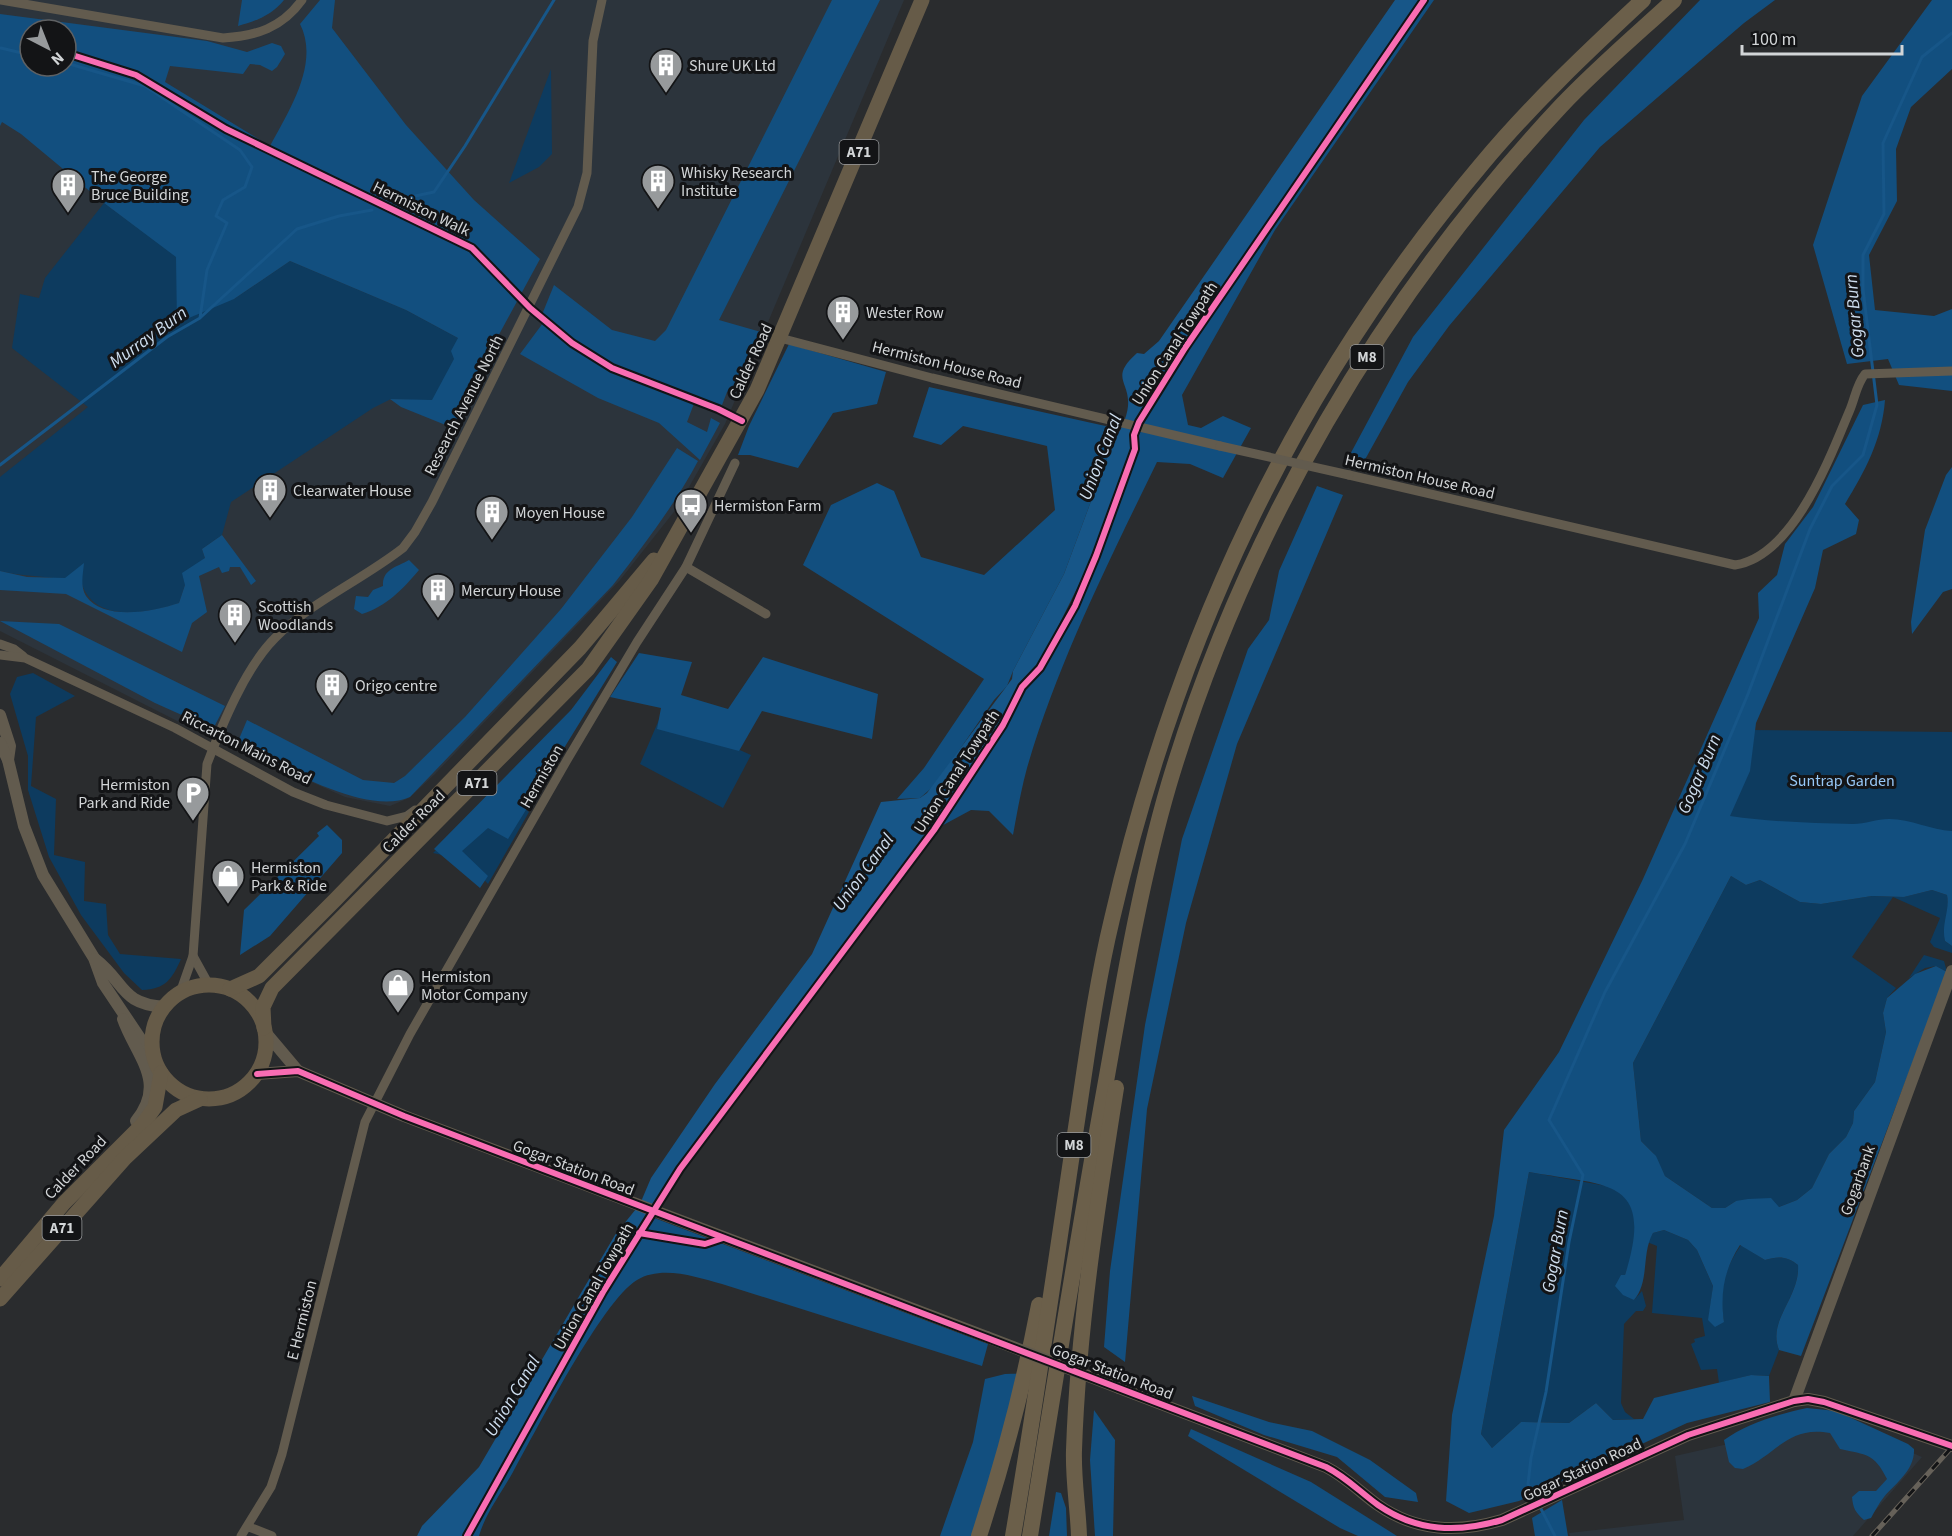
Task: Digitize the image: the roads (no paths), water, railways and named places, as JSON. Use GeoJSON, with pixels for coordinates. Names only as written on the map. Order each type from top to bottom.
{"type":"FeatureCollection","features":[{"type":"Feature","properties":{"kind":"highway","name":"M8"},"geometry":{"type":"LineString","coordinates":[[979,1536],[1005,1456],[1026,1373],[1111,923],[1154,757],[1196,640],[1250,516],[1324,381],[1396,273],[1481,164],[1558,79],[1643,0]]}},
{"type":"Feature","properties":{"kind":"highway","name":"M8"},"geometry":{"type":"LineString","coordinates":[[1030,1536],[1086,1191],[1146,873],[1169,784],[1201,691],[1241,591],[1287,495],[1340,398],[1414,284],[1494,181],[1563,104],[1674,0]]}},
{"type":"Feature","properties":{"kind":"highway","name":"M8"},"geometry":{"type":"LineString","coordinates":[[1079,1536],[1074,1473],[1076,1407],[1092,1253],[1117,1081],[1128,962]]}},
{"type":"Feature","properties":{"kind":"highway","name":"M8"},"geometry":{"type":"LineString","coordinates":[[1013,1536],[1092,1026]]}},
{"type":"Feature","properties":{"kind":"main road","name":"Calder Road"},"geometry":{"type":"LineString","coordinates":[[265,1030],[262,1007],[272,988],[588,669],[651,580],[737,430],[780,338],[922,0]]}},
{"type":"Feature","properties":{"kind":"main road","name":"Calder Road"},"geometry":{"type":"LineString","coordinates":[[230,989],[246,983],[267,968],[452,781],[580,648],[682,525]]}},
{"type":"Feature","properties":{"kind":"main road"},"geometry":{"type":"LineString","coordinates":[[209,985],[230,989],[252,1004],[265,1030],[265,1054],[257,1074],[232,1094],[200,1099],[178,1090],[158,1067],[153,1033],[165,1007],[180,993],[209,985]]}},
{"type":"Feature","properties":{"kind":"main road","name":"Calder Road"},"geometry":{"type":"LineString","coordinates":[[0,1280],[64,1203],[143,1124],[155,1107],[158,1067]]}},
{"type":"Feature","properties":{"kind":"main road","name":"Calder Road"},"geometry":{"type":"LineString","coordinates":[[0,1299],[125,1158],[176,1110],[200,1099]]}},
{"type":"Feature","properties":{"kind":"street"},"geometry":{"type":"LineString","coordinates":[[1,0],[223,38],[246,37],[267,30],[285,20],[302,0]]}},
{"type":"Feature","properties":{"kind":"street","name":"Research Avenue North"},"geometry":{"type":"LineString","coordinates":[[180,993],[193,956],[207,764],[213,747],[248,677],[273,640],[292,623],[403,548],[416,532],[432,502],[578,207],[587,172],[592,41],[602,0]]}},
{"type":"Feature","properties":{"kind":"street","name":"Hermiston House Road"},"geometry":{"type":"LineString","coordinates":[[780,338],[932,378],[1114,419],[1146,429],[1735,565],[1746,563],[1766,552],[1801,511],[1822,471],[1865,374],[1952,371]]}},
{"type":"Feature","properties":{"kind":"street","name":"Hermiston"},"geometry":{"type":"LineString","coordinates":[[374,1104],[410,1034],[573,750],[637,642],[686,567],[735,464]]}},
{"type":"Feature","properties":{"kind":"street"},"geometry":{"type":"LineString","coordinates":[[686,567],[766,614]]}},
{"type":"Feature","properties":{"kind":"street","name":"Riccarton Mains Road"},"geometry":{"type":"LineString","coordinates":[[0,644],[213,747],[293,792],[326,805],[387,821],[407,816],[452,781]]}},
{"type":"Feature","properties":{"kind":"street","name":"Riccarton Mains Road"},"geometry":{"type":"LineString","coordinates":[[0,655],[25,658]]}},
{"type":"Feature","properties":{"kind":"street"},"geometry":{"type":"LineString","coordinates":[[0,715],[10,746],[8,760]]}},
{"type":"Feature","properties":{"kind":"street"},"geometry":{"type":"LineString","coordinates":[[0,743],[8,760],[24,826],[33,851],[55,896],[94,958],[103,983],[158,1067]]}},
{"type":"Feature","properties":{"kind":"street"},"geometry":{"type":"LineString","coordinates":[[193,956],[209,985]]}},
{"type":"Feature","properties":{"kind":"street"},"geometry":{"type":"LineString","coordinates":[[94,958],[110,971],[132,1000],[145,1005],[165,1007]]}},
{"type":"Feature","properties":{"kind":"street","name":"Gogarbank"},"geometry":{"type":"LineString","coordinates":[[1794,1401],[1952,971]]}},
{"type":"Feature","properties":{"kind":"street"},"geometry":{"type":"LineString","coordinates":[[112,1154],[145,1107],[150,1087],[144,1061],[128,1033],[121,1012]]}},
{"type":"Feature","properties":{"kind":"street","name":"Gogar Station Road"},"geometry":{"type":"LineString","coordinates":[[265,1030],[298,1071]]}},
{"type":"Feature","properties":{"kind":"street","name":"Gogar Station Road"},"geometry":{"type":"LineString","coordinates":[[257,1074],[298,1071],[374,1104],[612,1196],[1326,1467],[1345,1477],[1378,1504],[1401,1518],[1435,1532],[1474,1528],[1502,1520],[1688,1435],[1794,1401],[1808,1399],[1824,1402],[1952,1446]]}},
{"type":"Feature","properties":{"kind":"street","name":"E Hermiston"},"geometry":{"type":"LineString","coordinates":[[241,1536],[249,1527],[270,1487],[282,1454],[365,1122],[374,1104]]}},
{"type":"Feature","properties":{"kind":"street"},"geometry":{"type":"LineString","coordinates":[[249,1527],[272,1536]]}},
{"type":"Feature","properties":{"kind":"water","name":"Union Canal"},"geometry":{"type":"Polygon","coordinates":[[[1395,0],[1421,0],[1162,377],[1132,433],[1132,448],[1094,554],[1042,659],[1030,678],[1016,691],[1013,704],[949,804],[882,897],[731,1094],[662,1192],[594,1304],[464,1536],[417,1536],[422,1526],[479,1467],[615,1235],[640,1204],[651,1178],[715,1084],[812,954],[881,802],[920,798],[927,793],[1012,679],[1013,671],[1064,574],[1113,442],[1125,420],[1128,398],[1122,374],[1124,368],[1137,353],[1144,354],[1159,341],[1395,0]]]}},
{"type":"Feature","properties":{"kind":"waterway"},"geometry":{"type":"LineString","coordinates":[[396,200],[434,192],[465,146],[554,0]]}},
{"type":"Feature","properties":{"kind":"waterway","name":"Gogar Burn"},"geometry":{"type":"LineString","coordinates":[[1536,1499],[1528,1484],[1531,1458],[1546,1392],[1569,1242],[1583,1175],[1549,1120],[1605,992],[1685,844],[1748,694],[1810,529],[1832,486],[1863,455],[1877,405],[1863,289],[1863,255],[1884,214],[1883,143],[1922,57],[1952,33]]}},
{"type":"Feature","properties":{"kind":"waterway","name":"Murray Burn"},"geometry":{"type":"LineString","coordinates":[[1,48],[18,52]]}},
{"type":"Feature","properties":{"kind":"waterway","name":"Murray Burn"},"geometry":{"type":"LineString","coordinates":[[0,465],[167,337],[200,318],[207,270],[227,223],[216,216],[223,200],[245,187],[252,167],[240,150],[145,86],[78,66]]}},
{"type":"Feature","properties":{"kind":"waterway"},"geometry":{"type":"LineString","coordinates":[[201,317],[297,229],[339,216],[372,210]]}},
{"type":"Feature","properties":{"kind":"waterway","name":"Gogar Burn"},"geometry":{"type":"LineString","coordinates":[[1539,1505],[1555,1536]]}},
{"type":"Feature","properties":{"kind":"railway"},"geometry":{"type":"LineString","coordinates":[[1872,1536],[1952,1447]]}},
{"type":"Feature","properties":{"kind":"place","name":"Shure UK Ltd"},"geometry":{"type":"Point","coordinates":[666,94]}},
{"type":"Feature","properties":{"kind":"place","name":"Whisky Research Institute"},"geometry":{"type":"Point","coordinates":[658,210]}},
{"type":"Feature","properties":{"kind":"place","name":"The George Bruce Building"},"geometry":{"type":"Point","coordinates":[68,214]}},
{"type":"Feature","properties":{"kind":"place","name":"Wester Row"},"geometry":{"type":"Point","coordinates":[843,341]}},
{"type":"Feature","properties":{"kind":"place","name":"Clearwater House"},"geometry":{"type":"Point","coordinates":[270,519]}},
{"type":"Feature","properties":{"kind":"place","name":"Hermiston Farm"},"geometry":{"type":"Point","coordinates":[691,534]}},
{"type":"Feature","properties":{"kind":"place","name":"Moyen House"},"geometry":{"type":"Point","coordinates":[492,541]}},
{"type":"Feature","properties":{"kind":"place","name":"Mercury House"},"geometry":{"type":"Point","coordinates":[438,619]}},
{"type":"Feature","properties":{"kind":"place","name":"Scottish Woodlands"},"geometry":{"type":"Point","coordinates":[235,644]}},
{"type":"Feature","properties":{"kind":"place","name":"Origo centre"},"geometry":{"type":"Point","coordinates":[332,714]}},
{"type":"Feature","properties":{"kind":"place","name":"Hermiston Park and Ride"},"geometry":{"type":"Point","coordinates":[193,822]}},
{"type":"Feature","properties":{"kind":"place","name":"Hermiston Park & Ride"},"geometry":{"type":"Point","coordinates":[228,905]}},
{"type":"Feature","properties":{"kind":"place","name":"Hermiston Motor Company"},"geometry":{"type":"Point","coordinates":[398,1014]}},
{"type":"Feature","properties":{"kind":"park label","name":"Suntrap Garden"},"geometry":{"type":"Point","coordinates":[1842,780]}}]}
